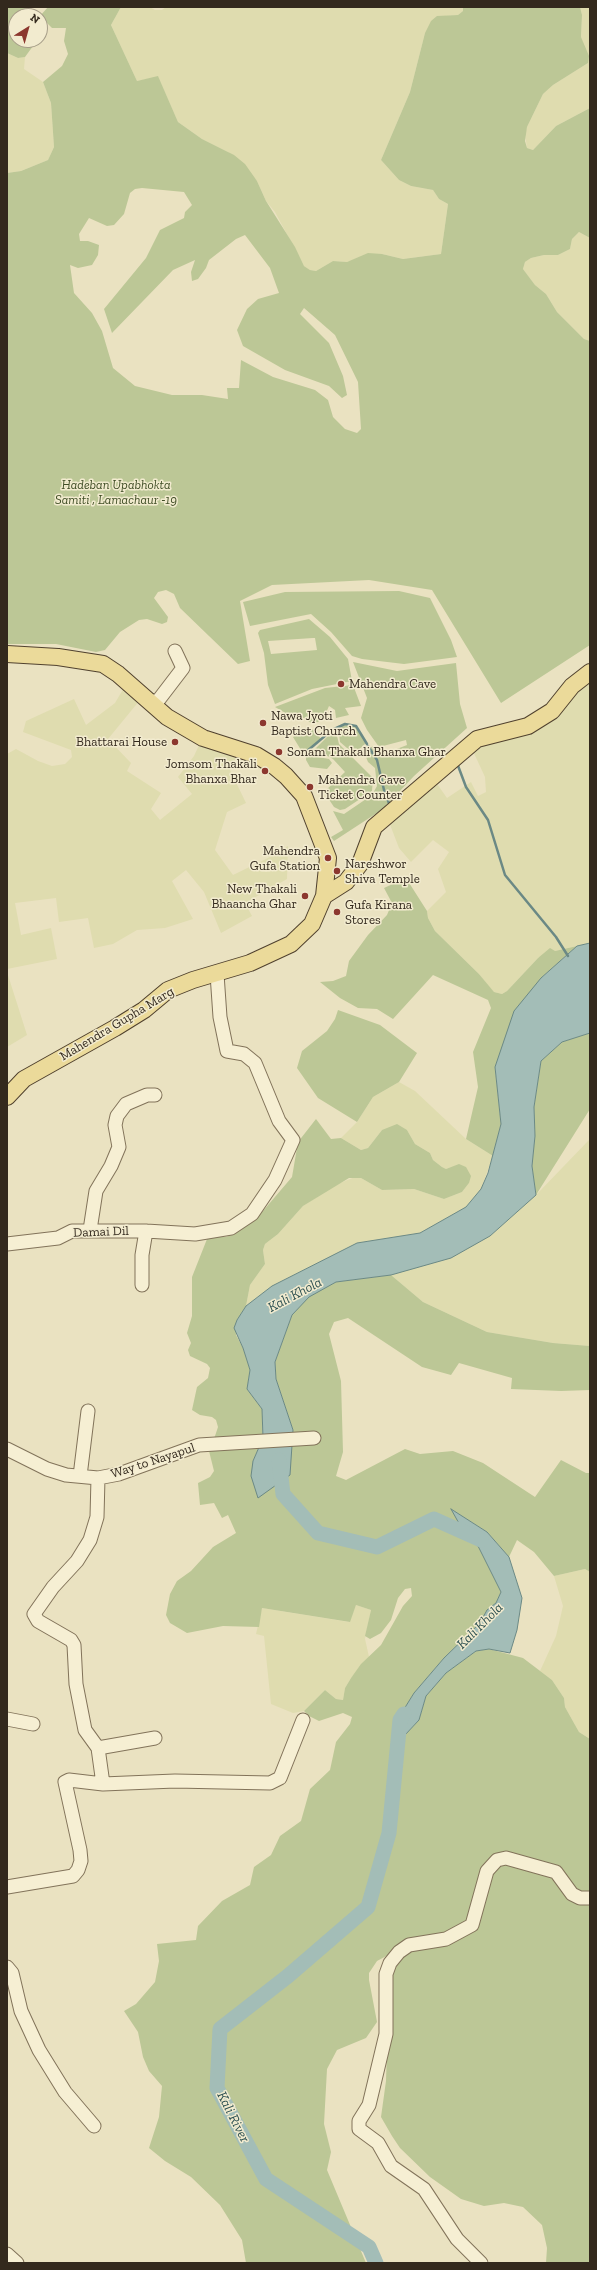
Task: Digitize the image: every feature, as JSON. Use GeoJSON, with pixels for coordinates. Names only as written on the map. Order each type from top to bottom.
{"type":"FeatureCollection","features":[{"type":"Feature","properties":{"kind":"main road","name":"Mahendra Gupha Marg"},"geometry":{"type":"LineString","coordinates":[[7,654],[58,657],[103,664],[118,674],[167,717],[203,738],[256,755],[286,776],[304,796],[314,826],[328,858],[324,896],[312,924],[291,944],[250,963],[193,980],[168,990],[144,1010],[115,1028],[24,1079],[7,1097]]}},
{"type":"Feature","properties":{"kind":"main road"},"geometry":{"type":"LineString","coordinates":[[324,896],[346,882],[360,864],[374,827],[477,739],[528,726],[552,711],[572,686],[590,672]]}},
{"type":"Feature","properties":{"kind":"street"},"geometry":{"type":"LineString","coordinates":[[146,700],[158,702],[183,668],[175,652]]}},
{"type":"Feature","properties":{"kind":"street","name":"Damai Dil"},"geometry":{"type":"LineString","coordinates":[[7,1244],[58,1238],[72,1231],[90,1230],[195,1234],[231,1228],[252,1214],[275,1180],[292,1144],[292,1137],[279,1121],[254,1063],[244,1054],[227,1051],[220,1017],[217,974]]}},
{"type":"Feature","properties":{"kind":"street"},"geometry":{"type":"LineString","coordinates":[[90,1230],[96,1191],[111,1166],[119,1147],[115,1125],[117,1116],[126,1104],[147,1095],[155,1094]]}},
{"type":"Feature","properties":{"kind":"street"},"geometry":{"type":"LineString","coordinates":[[142,1285],[142,1256],[146,1231]]}},
{"type":"Feature","properties":{"kind":"street"},"geometry":{"type":"LineString","coordinates":[[80,1476],[88,1412]]}},
{"type":"Feature","properties":{"kind":"street","name":"Way to Nayapul"},"geometry":{"type":"LineString","coordinates":[[7,1449],[47,1468],[66,1475],[98,1478],[119,1474],[199,1445],[314,1438]]}},
{"type":"Feature","properties":{"kind":"street"},"geometry":{"type":"LineString","coordinates":[[98,1478],[97,1517],[90,1540],[77,1561],[53,1587],[34,1614],[38,1621],[71,1640],[74,1645],[76,1684],[86,1730],[98,1748],[103,1784]]}},
{"type":"Feature","properties":{"kind":"street"},"geometry":{"type":"LineString","coordinates":[[7,1719],[33,1724]]}},
{"type":"Feature","properties":{"kind":"street"},"geometry":{"type":"LineString","coordinates":[[7,1887],[73,1876],[78,1870],[80,1856],[65,1782],[69,1780],[103,1784],[175,1781],[275,1782],[280,1778],[303,1720]]}},
{"type":"Feature","properties":{"kind":"street"},"geometry":{"type":"LineString","coordinates":[[98,1748],[155,1738]]}},
{"type":"Feature","properties":{"kind":"street"},"geometry":{"type":"LineString","coordinates":[[481,2263],[456,2239],[424,2189],[391,2166],[378,2143],[359,2129],[359,2121],[369,2105],[386,2034],[386,1974],[390,1962],[399,1952],[409,1945],[446,1939],[472,1925],[487,1871],[497,1860],[506,1858],[556,1872],[572,1894],[580,1898],[590,1898]]}},
{"type":"Feature","properties":{"kind":"street"},"geometry":{"type":"LineString","coordinates":[[7,1967],[12,1973],[21,2011],[39,2050],[65,2092],[94,2126]]}},
{"type":"Feature","properties":{"kind":"street"},"geometry":{"type":"LineString","coordinates":[[7,2254],[17,2263]]}},
{"type":"Feature","properties":{"kind":"shaded area"},"geometry":{"type":"Polygon","coordinates":[[[121,7],[150,7],[155,10],[162,10],[166,7],[463,7],[463,11],[458,15],[445,16],[425,33],[410,92],[381,160],[399,180],[411,186],[433,190],[439,199],[448,204],[441,254],[403,259],[382,254],[347,262],[333,261],[316,271],[310,270],[304,266],[275,212],[266,201],[257,181],[228,152],[202,139],[178,122],[158,77],[137,81],[111,25],[121,7]]]}},
{"type":"Feature","properties":{"kind":"shaded area"},"geometry":{"type":"Polygon","coordinates":[[[580,7],[590,7],[590,108],[556,126],[533,150],[527,148],[525,134],[527,127],[543,94],[553,85],[588,63],[581,37],[582,15],[580,7]]]}},
{"type":"Feature","properties":{"kind":"shaded area"},"geometry":{"type":"Polygon","coordinates":[[[7,53],[18,58],[25,57],[24,69],[43,82],[51,103],[54,147],[48,160],[21,171],[7,173],[7,53]]]}},
{"type":"Feature","properties":{"kind":"shaded area"},"geometry":{"type":"Polygon","coordinates":[[[579,232],[590,238],[590,341],[584,339],[557,312],[546,294],[535,285],[523,269],[525,262],[531,258],[544,255],[558,255],[570,249],[572,239],[579,232]]]}},
{"type":"Feature","properties":{"kind":"shaded area"},"geometry":{"type":"Polygon","coordinates":[[[590,677],[590,943],[555,951],[538,958],[507,991],[502,994],[494,992],[479,974],[435,931],[428,918],[427,911],[446,892],[438,869],[449,852],[433,840],[411,862],[399,848],[389,822],[435,781],[447,798],[471,782],[478,796],[486,792],[485,777],[472,749],[523,732],[590,677]]]}},
{"type":"Feature","properties":{"kind":"shaded area"},"geometry":{"type":"Polygon","coordinates":[[[125,686],[140,700],[108,739],[131,763],[127,771],[161,793],[151,809],[160,820],[192,794],[178,777],[194,756],[201,741],[238,754],[230,770],[246,803],[227,812],[215,850],[233,875],[268,858],[288,846],[287,879],[245,903],[252,916],[221,933],[204,892],[186,870],[172,881],[193,919],[165,928],[137,930],[113,944],[94,948],[88,918],[59,922],[56,898],[15,903],[21,935],[51,928],[57,959],[7,969],[7,754],[16,749],[38,761],[52,766],[65,764],[72,757],[71,750],[23,732],[26,721],[74,699],[86,725],[115,703],[125,686]]]}},
{"type":"Feature","properties":{"kind":"shaded area"},"geometry":{"type":"Polygon","coordinates":[[[7,972],[27,1035],[7,1047],[7,972]]]}},
{"type":"Feature","properties":{"kind":"shaded area"},"geometry":{"type":"Polygon","coordinates":[[[399,1082],[415,1091],[466,1139],[493,1156],[481,1189],[466,1207],[420,1233],[357,1243],[272,1286],[246,1306],[250,1285],[265,1264],[263,1250],[265,1244],[278,1234],[303,1206],[335,1185],[355,1177],[361,1178],[382,1190],[414,1189],[444,1199],[462,1192],[469,1183],[459,1165],[446,1169],[442,1167],[433,1160],[430,1153],[415,1144],[407,1130],[382,1130],[368,1148],[361,1150],[341,1138],[357,1122],[373,1097],[399,1082]]]}},
{"type":"Feature","properties":{"kind":"shaded area"},"geometry":{"type":"Polygon","coordinates":[[[589,1140],[590,1346],[553,1343],[487,1332],[423,1302],[391,1275],[490,1236],[536,1195],[589,1140]]]}},
{"type":"Feature","properties":{"kind":"shaded area"},"geometry":{"type":"Polygon","coordinates":[[[585,1569],[590,1572],[590,1739],[579,1732],[565,1707],[564,1698],[552,1680],[540,1671],[556,1636],[563,1606],[554,1576],[585,1569]]]}},
{"type":"Feature","properties":{"kind":"shaded area"},"geometry":{"type":"Polygon","coordinates":[[[356,1605],[371,1610],[365,1639],[369,1657],[351,1678],[345,1688],[343,1700],[336,1699],[325,1690],[304,1711],[293,1713],[271,1704],[264,1636],[256,1634],[262,1608],[349,1622],[356,1605]]]}},
{"type":"Feature","properties":{"kind":"green space"},"geometry":{"type":"Polygon","coordinates":[[[7,7],[27,7],[8,8],[8,48],[32,48],[25,57],[18,58],[7,53],[7,7]]]}},
{"type":"Feature","properties":{"kind":"green space","name":"Hadeban Upabhokta Samiti , Lamachaur -19"},"geometry":{"type":"Polygon","coordinates":[[[48,7],[121,7],[111,25],[137,81],[158,76],[178,122],[202,139],[234,155],[245,164],[257,181],[266,201],[295,247],[304,266],[310,270],[316,271],[333,261],[347,262],[368,253],[382,254],[403,259],[441,254],[448,204],[439,199],[433,190],[411,186],[399,180],[381,160],[410,92],[425,33],[431,21],[437,16],[458,15],[463,11],[463,7],[580,7],[582,15],[581,37],[589,56],[588,63],[553,85],[543,94],[527,127],[525,141],[527,148],[533,150],[556,126],[590,108],[590,238],[579,232],[572,239],[570,249],[558,255],[544,255],[531,258],[525,262],[523,269],[535,285],[546,294],[557,312],[584,339],[590,341],[590,645],[501,703],[432,590],[369,580],[272,585],[240,601],[250,661],[238,664],[180,608],[174,594],[166,590],[158,592],[154,598],[168,617],[167,622],[162,624],[147,619],[139,620],[120,632],[105,650],[96,652],[56,644],[7,644],[7,173],[21,171],[48,160],[54,147],[51,103],[43,82],[62,66],[68,54],[64,41],[66,28],[52,28],[48,24],[48,7]],[[142,188],[135,189],[130,193],[124,214],[114,225],[107,226],[89,218],[79,234],[80,241],[88,241],[99,245],[98,255],[92,265],[78,268],[70,265],[74,293],[92,313],[102,331],[113,368],[135,386],[172,395],[202,395],[228,399],[227,388],[239,388],[241,360],[273,377],[315,390],[328,400],[333,417],[345,429],[357,433],[361,429],[358,382],[335,335],[304,308],[300,314],[329,343],[343,376],[347,395],[342,398],[329,386],[285,370],[243,346],[237,330],[247,309],[258,299],[279,293],[270,268],[245,235],[236,239],[209,260],[206,268],[198,279],[192,281],[191,272],[195,260],[173,270],[112,333],[104,309],[146,258],[160,230],[184,218],[185,212],[192,205],[184,192],[142,188]]]}},
{"type":"Feature","properties":{"kind":"green space"},"geometry":{"type":"Polygon","coordinates":[[[399,591],[430,598],[451,640],[457,657],[404,664],[362,659],[352,656],[331,632],[311,614],[250,626],[243,602],[285,592],[399,591]]]}},
{"type":"Feature","properties":{"kind":"green space"},"geometry":{"type":"Polygon","coordinates":[[[309,619],[330,637],[348,659],[352,681],[312,689],[275,704],[268,685],[264,653],[258,633],[260,630],[309,619]],[[315,638],[268,641],[271,654],[317,650],[315,638]]]}},
{"type":"Feature","properties":{"kind":"green space"},"geometry":{"type":"Polygon","coordinates":[[[353,662],[397,671],[456,663],[460,704],[467,728],[414,776],[383,809],[334,841],[331,837],[343,830],[333,811],[344,814],[372,795],[377,786],[375,768],[368,762],[364,752],[373,746],[379,756],[407,745],[406,740],[379,747],[367,730],[361,718],[367,698],[353,662]]]}},
{"type":"Feature","properties":{"kind":"green space"},"geometry":{"type":"Polygon","coordinates":[[[353,685],[361,706],[345,708],[349,715],[336,718],[335,710],[329,706],[325,715],[318,722],[311,723],[299,715],[289,715],[275,707],[325,688],[353,685]]]}},
{"type":"Feature","properties":{"kind":"green space"},"geometry":{"type":"Polygon","coordinates":[[[345,725],[355,726],[366,743],[354,754],[340,742],[339,733],[332,730],[345,725]]]}},
{"type":"Feature","properties":{"kind":"green space"},"geometry":{"type":"Polygon","coordinates":[[[307,728],[314,730],[321,739],[305,752],[301,750],[293,737],[307,728]]]}},
{"type":"Feature","properties":{"kind":"green space"},"geometry":{"type":"Polygon","coordinates":[[[329,735],[337,736],[339,744],[373,778],[372,791],[345,809],[340,810],[334,807],[324,792],[345,772],[333,759],[315,749],[329,735]]]}},
{"type":"Feature","properties":{"kind":"green space"},"geometry":{"type":"Polygon","coordinates":[[[312,749],[318,757],[329,759],[332,763],[327,769],[310,767],[306,760],[306,754],[312,749]]]}},
{"type":"Feature","properties":{"kind":"green space"},"geometry":{"type":"Polygon","coordinates":[[[406,878],[427,911],[428,918],[435,931],[479,974],[494,992],[502,994],[507,991],[538,958],[550,948],[555,951],[577,946],[541,978],[495,1067],[501,1124],[493,1156],[466,1139],[478,1087],[473,1052],[491,1008],[488,1000],[433,975],[393,1019],[377,1009],[358,1008],[340,998],[320,982],[333,981],[346,976],[349,961],[368,935],[387,915],[392,903],[384,888],[406,878]]]}},
{"type":"Feature","properties":{"kind":"green space"},"geometry":{"type":"Polygon","coordinates":[[[338,1010],[380,1025],[417,1053],[399,1082],[373,1097],[357,1122],[318,1098],[297,1068],[302,1051],[327,1031],[335,1019],[338,1010]]]}},
{"type":"Feature","properties":{"kind":"green space"},"geometry":{"type":"Polygon","coordinates":[[[590,1033],[590,1109],[536,1195],[532,1166],[535,1136],[534,1107],[541,1061],[562,1042],[590,1033]]]}},
{"type":"Feature","properties":{"kind":"green space"},"geometry":{"type":"Polygon","coordinates":[[[316,1119],[331,1139],[341,1138],[361,1150],[368,1148],[382,1130],[397,1124],[407,1130],[415,1144],[430,1153],[433,1160],[442,1167],[446,1169],[459,1164],[466,1167],[471,1176],[469,1183],[462,1192],[444,1199],[414,1189],[382,1190],[361,1178],[349,1178],[303,1206],[278,1234],[265,1244],[263,1250],[265,1264],[250,1285],[246,1306],[237,1320],[236,1335],[243,1348],[250,1370],[247,1389],[262,1409],[263,1438],[253,1461],[291,1452],[293,1430],[276,1379],[275,1362],[292,1315],[309,1296],[336,1282],[391,1275],[423,1302],[487,1332],[553,1343],[590,1346],[590,1390],[561,1391],[511,1389],[512,1378],[459,1363],[451,1375],[422,1367],[348,1318],[334,1322],[329,1334],[341,1381],[343,1452],[336,1476],[346,1480],[405,1449],[420,1454],[453,1451],[483,1463],[535,1497],[561,1460],[586,1473],[590,1473],[590,1572],[585,1569],[554,1576],[534,1552],[517,1540],[509,1557],[487,1532],[452,1510],[466,1536],[478,1546],[501,1592],[496,1603],[487,1611],[480,1623],[444,1658],[414,1693],[396,1722],[405,1735],[419,1720],[426,1696],[446,1673],[476,1651],[489,1649],[523,1658],[552,1680],[564,1698],[565,1707],[579,1732],[590,1739],[590,2263],[546,2263],[547,2248],[542,2225],[523,2207],[504,2203],[484,2206],[461,2199],[430,2177],[400,2148],[392,2136],[381,2117],[386,2081],[390,1954],[377,1961],[369,1973],[377,2022],[366,2038],[337,2050],[327,2069],[324,2124],[331,2152],[327,2170],[366,2263],[246,2263],[242,2240],[220,2205],[191,2177],[165,2161],[149,2148],[159,2117],[162,2086],[149,2071],[143,2057],[138,2032],[124,2011],[136,2004],[155,1982],[159,1961],[157,1944],[196,1940],[198,1926],[222,1901],[250,1885],[254,1867],[271,1855],[280,1836],[301,1821],[310,1789],[330,1770],[336,1742],[350,1724],[352,1717],[343,1713],[319,1721],[309,1716],[304,1711],[325,1690],[336,1699],[343,1700],[345,1688],[351,1678],[361,1664],[381,1645],[403,1606],[412,1596],[411,1588],[405,1589],[398,1598],[391,1620],[381,1633],[370,1639],[365,1636],[371,1610],[356,1605],[350,1622],[262,1608],[259,1627],[223,1626],[187,1633],[170,1623],[166,1615],[170,1594],[177,1581],[191,1571],[213,1547],[236,1533],[228,1515],[222,1518],[214,1503],[200,1505],[198,1483],[210,1477],[214,1471],[208,1447],[215,1436],[218,1427],[216,1420],[212,1417],[200,1415],[192,1410],[197,1387],[208,1378],[210,1368],[207,1364],[190,1356],[188,1350],[191,1343],[187,1333],[192,1316],[192,1277],[209,1234],[225,1237],[233,1235],[257,1218],[292,1177],[298,1142],[316,1119]]]}},
{"type":"Feature","properties":{"kind":"water"},"geometry":{"type":"Polygon","coordinates":[[[590,943],[590,1033],[562,1042],[541,1061],[534,1107],[535,1136],[532,1166],[536,1195],[490,1236],[451,1258],[391,1275],[336,1282],[309,1297],[292,1315],[275,1362],[276,1379],[293,1430],[290,1475],[258,1498],[251,1476],[253,1461],[263,1438],[262,1409],[247,1389],[250,1370],[243,1348],[234,1328],[237,1320],[246,1306],[272,1286],[357,1243],[420,1233],[466,1207],[481,1189],[488,1173],[501,1124],[495,1067],[514,1011],[541,978],[577,946],[590,943]]]}},
{"type":"Feature","properties":{"kind":"water"},"geometry":{"type":"Polygon","coordinates":[[[451,1509],[487,1532],[509,1557],[522,1598],[517,1630],[510,1653],[489,1649],[476,1651],[446,1673],[426,1696],[419,1720],[405,1735],[394,1732],[396,1722],[414,1693],[444,1658],[480,1623],[487,1610],[496,1603],[501,1592],[478,1546],[466,1536],[451,1509]]]}},
{"type":"Feature","properties":{"kind":"waterway"},"geometry":{"type":"LineString","coordinates":[[306,752],[332,730],[345,724],[356,726],[367,744]]}},
{"type":"Feature","properties":{"kind":"waterway"},"geometry":{"type":"LineString","coordinates":[[368,746],[377,760],[384,790],[390,806]]}},
{"type":"Feature","properties":{"kind":"waterway"},"geometry":{"type":"LineString","coordinates":[[457,763],[466,787],[488,820],[505,875],[556,937],[568,956]]}},
{"type":"Feature","properties":{"kind":"waterway","name":"Kali Khola"},"geometry":{"type":"LineString","coordinates":[[279,1460],[283,1494],[318,1533],[377,1547],[434,1519],[481,1540]]}},
{"type":"Feature","properties":{"kind":"waterway","name":"Kali River"},"geometry":{"type":"LineString","coordinates":[[376,2263],[369,2247],[266,2179],[217,2088],[220,2029],[288,1976],[368,1907],[389,1833],[400,1720],[404,1714]]}},
{"type":"Feature","properties":{"kind":"place","name":"Mahendra Cave"},"geometry":{"type":"Point","coordinates":[341,684]}},
{"type":"Feature","properties":{"kind":"place","name":"Nawa Jyoti Baptist Church"},"geometry":{"type":"Point","coordinates":[263,723]}},
{"type":"Feature","properties":{"kind":"place","name":"Bhattarai House"},"geometry":{"type":"Point","coordinates":[175,742]}},
{"type":"Feature","properties":{"kind":"place","name":"Sonam Thakali Bhanxa Ghar"},"geometry":{"type":"Point","coordinates":[279,752]}},
{"type":"Feature","properties":{"kind":"place","name":"Jomsom Thakali Bhanxa Bhar"},"geometry":{"type":"Point","coordinates":[265,771]}},
{"type":"Feature","properties":{"kind":"place","name":"Mahendra Cave Ticket Counter"},"geometry":{"type":"Point","coordinates":[310,787]}},
{"type":"Feature","properties":{"kind":"place","name":"Mahendra Gufa Station"},"geometry":{"type":"Point","coordinates":[328,858]}},
{"type":"Feature","properties":{"kind":"place","name":"Nareshwor Shiva Temple"},"geometry":{"type":"Point","coordinates":[337,871]}},
{"type":"Feature","properties":{"kind":"place","name":"New Thakali Bhaancha Ghar"},"geometry":{"type":"Point","coordinates":[305,896]}},
{"type":"Feature","properties":{"kind":"place","name":"Gufa Kirana Stores"},"geometry":{"type":"Point","coordinates":[337,912]}}]}
